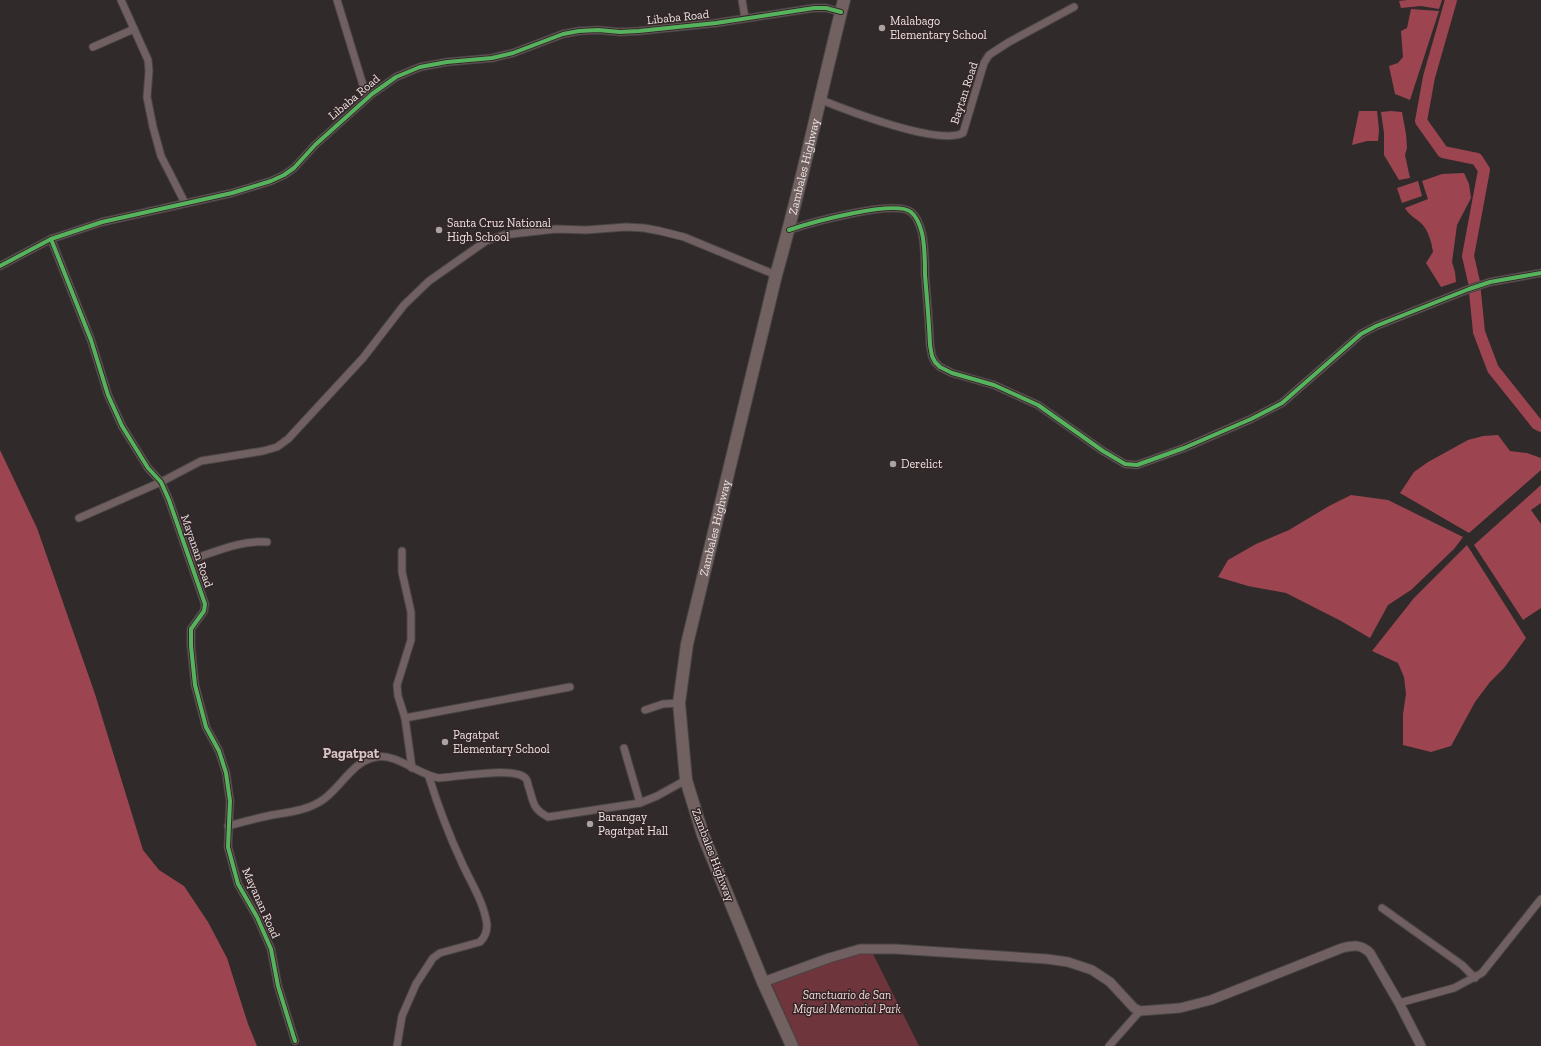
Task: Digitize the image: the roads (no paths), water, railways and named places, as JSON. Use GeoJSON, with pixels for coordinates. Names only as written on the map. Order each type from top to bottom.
{"type":"FeatureCollection","features":[{"type":"Feature","properties":{"kind":"main road","name":"Zambales Highway"},"geometry":{"type":"LineString","coordinates":[[792,1046],[763,982],[703,835],[686,780],[679,703],[688,639],[844,0]]}},
{"type":"Feature","properties":{"kind":"street"},"geometry":{"type":"LineString","coordinates":[[121,0],[148,60],[149,71],[147,97],[161,156],[185,203]]}},
{"type":"Feature","properties":{"kind":"street"},"geometry":{"type":"LineString","coordinates":[[337,0],[367,98]]}},
{"type":"Feature","properties":{"kind":"street"},"geometry":{"type":"LineString","coordinates":[[742,0],[746,18]]}},
{"type":"Feature","properties":{"kind":"street","name":"Baytan Road"},"geometry":{"type":"LineString","coordinates":[[819,100],[883,123],[930,134],[952,137],[958,136],[963,133],[984,63],[989,55],[1009,42],[1074,6]]}},
{"type":"Feature","properties":{"kind":"street","name":"Libaba Road"},"geometry":{"type":"LineString","coordinates":[[0,266],[51,239],[102,222],[232,193],[271,181],[284,175],[294,168],[315,145],[367,98],[396,77],[420,67],[447,62],[492,58],[513,53],[563,34],[579,31],[639,31],[716,23],[814,8],[826,8],[841,12]]}},
{"type":"Feature","properties":{"kind":"street"},"geometry":{"type":"LineString","coordinates":[[93,47],[134,29]]}},
{"type":"Feature","properties":{"kind":"street"},"geometry":{"type":"LineString","coordinates":[[789,230],[817,221],[857,212],[894,208],[910,211],[919,224],[924,242],[930,345],[935,362],[940,367],[952,373],[994,385],[1038,405],[1103,452],[1125,464],[1137,465],[1170,453],[1250,419],[1282,403],[1361,334],[1376,326],[1490,282],[1541,273]]}},
{"type":"Feature","properties":{"kind":"street"},"geometry":{"type":"LineString","coordinates":[[80,518],[161,482],[201,461],[262,452],[277,447],[288,439],[363,358],[404,305],[429,281],[486,241],[504,235],[556,229],[586,230],[626,227],[644,228],[684,237],[776,275]]}},
{"type":"Feature","properties":{"kind":"street","name":"Mayanan Road"},"geometry":{"type":"LineString","coordinates":[[51,239],[90,340],[108,396],[122,426],[148,468],[161,482],[169,500],[205,604],[204,611],[191,629],[190,636],[195,685],[206,727],[219,751],[226,773],[230,801],[228,847],[238,884],[257,917],[271,949],[278,986],[295,1041]]}},
{"type":"Feature","properties":{"kind":"street"},"geometry":{"type":"LineString","coordinates":[[190,560],[238,544],[256,541],[267,542]]}},
{"type":"Feature","properties":{"kind":"street"},"geometry":{"type":"LineString","coordinates":[[402,551],[402,572],[412,612],[411,640],[397,685],[398,696],[405,718],[412,768]]}},
{"type":"Feature","properties":{"kind":"street"},"geometry":{"type":"LineString","coordinates":[[405,718],[570,687]]}},
{"type":"Feature","properties":{"kind":"street"},"geometry":{"type":"LineString","coordinates":[[645,710],[663,704],[679,703]]}},
{"type":"Feature","properties":{"kind":"street"},"geometry":{"type":"LineString","coordinates":[[624,748],[640,803]]}},
{"type":"Feature","properties":{"kind":"street"},"geometry":{"type":"LineString","coordinates":[[228,826],[272,815],[306,809],[325,799],[355,768],[368,760],[384,756],[398,760],[429,777],[439,778],[498,773],[517,773],[524,777],[528,784],[535,808],[540,813],[548,817],[577,814],[640,803],[657,796],[686,780]]}},
{"type":"Feature","properties":{"kind":"street"},"geometry":{"type":"LineString","coordinates":[[397,1046],[402,1016],[416,984],[433,958],[440,953],[480,942],[485,936],[487,927],[483,909],[462,863],[429,777]]}},
{"type":"Feature","properties":{"kind":"street"},"geometry":{"type":"LineString","coordinates":[[1399,1003],[1454,988],[1482,973],[1541,899]]}},
{"type":"Feature","properties":{"kind":"street"},"geometry":{"type":"LineString","coordinates":[[1382,908],[1462,966],[1475,978]]}},
{"type":"Feature","properties":{"kind":"street"},"geometry":{"type":"LineString","coordinates":[[763,982],[829,958],[860,949],[895,949],[1047,959],[1068,962],[1092,970],[1110,982],[1134,1008],[1140,1011],[1180,1008],[1211,1000],[1298,965],[1351,946],[1358,946],[1364,948],[1370,953],[1399,1003],[1421,1046]]}},
{"type":"Feature","properties":{"kind":"street"},"geometry":{"type":"LineString","coordinates":[[1109,1046],[1140,1011]]}},
{"type":"Feature","properties":{"kind":"waterway"},"geometry":{"type":"LineString","coordinates":[[1451,0],[1429,77],[1421,121],[1443,152],[1477,159],[1484,170],[1468,256],[1474,282],[1479,332],[1493,369],[1537,424],[1541,426]]}},
{"type":"Feature","properties":{"kind":"place","name":"Malabago Elementary School"},"geometry":{"type":"Point","coordinates":[882,28]}},
{"type":"Feature","properties":{"kind":"place","name":"Santa Cruz National High School"},"geometry":{"type":"Point","coordinates":[439,230]}},
{"type":"Feature","properties":{"kind":"place","name":"Derelict"},"geometry":{"type":"Point","coordinates":[893,464]}},
{"type":"Feature","properties":{"kind":"place","name":"Pagatpat Elementary School"},"geometry":{"type":"Point","coordinates":[445,742]}},
{"type":"Feature","properties":{"kind":"place","name":"Barangay Pagatpat Hall"},"geometry":{"type":"Point","coordinates":[590,824]}},
{"type":"Feature","properties":{"kind":"district","name":"Pagatpat"},"geometry":{"type":"Point","coordinates":[351,753]}},
{"type":"Feature","properties":{"kind":"park label","name":"Sanctuario de San Miguel Memorial Park"},"geometry":{"type":"Point","coordinates":[847,1002]}}]}
